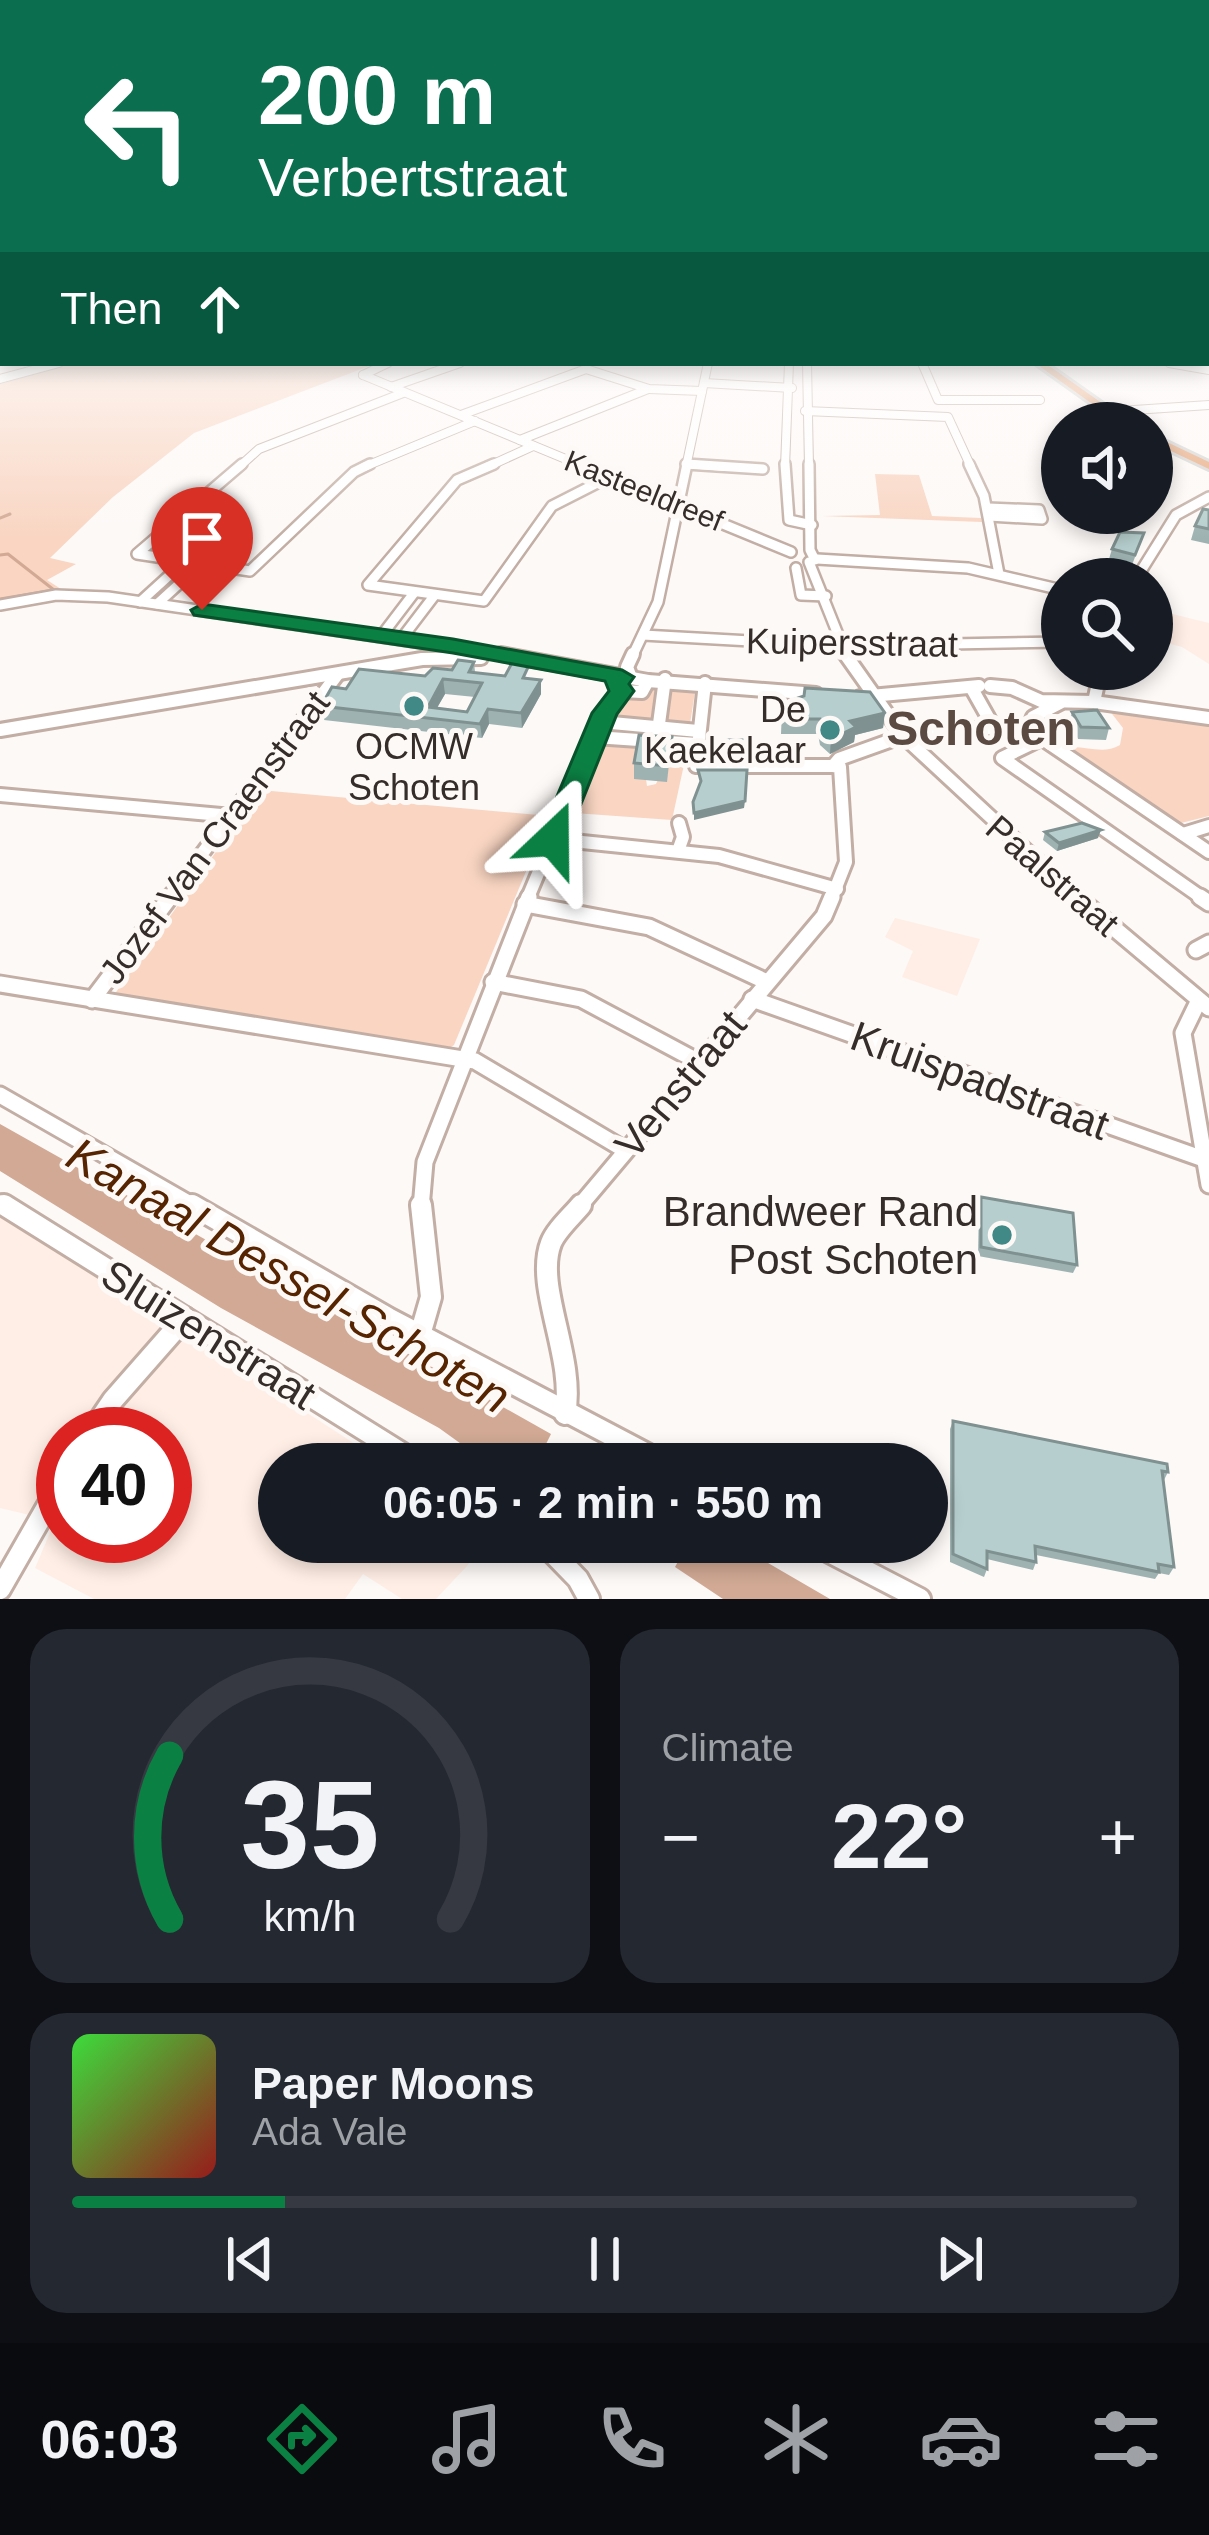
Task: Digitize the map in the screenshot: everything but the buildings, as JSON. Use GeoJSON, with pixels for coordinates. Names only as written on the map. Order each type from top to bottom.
{"type":"FeatureCollection","features":[{"type":"Feature","properties":{"kind":"main road"},"geometry":{"type":"LineString","coordinates":[[1173,446],[1209,464]]}},
{"type":"Feature","properties":{"kind":"street","name":"Kasteeldreef"},"geometry":{"type":"LineString","coordinates":[[396,390],[680,504],[791,552],[791,559],[812,557]]}},
{"type":"Feature","properties":{"kind":"street"},"geometry":{"type":"LineString","coordinates":[[460,416],[531,390]]}},
{"type":"Feature","properties":{"kind":"street"},"geometry":{"type":"LineString","coordinates":[[520,440],[648,390]]}},
{"type":"Feature","properties":{"kind":"street"},"geometry":{"type":"LineString","coordinates":[[420,1335],[434,1305],[419,1224],[420,1184],[493,982],[601,722],[625,681],[658,602],[702,390]]}},
{"type":"Feature","properties":{"kind":"street"},"geometry":{"type":"LineString","coordinates":[[788,390],[784,455],[789,520],[812,524]]}},
{"type":"Feature","properties":{"kind":"street"},"geometry":{"type":"LineString","coordinates":[[806,390],[812,557],[827,563],[968,568],[1041,585]]}},
{"type":"Feature","properties":{"kind":"street"},"geometry":{"type":"LineString","coordinates":[[934,390],[938,400],[1040,400]]}},
{"type":"Feature","properties":{"kind":"street"},"geometry":{"type":"LineString","coordinates":[[403,393],[259,449],[137,554],[250,571],[355,472],[396,450],[475,421]]}},
{"type":"Feature","properties":{"kind":"street"},"geometry":{"type":"LineString","coordinates":[[1173,408],[1209,405]]}},
{"type":"Feature","properties":{"kind":"street"},"geometry":{"type":"LineString","coordinates":[[805,411],[948,417],[988,512],[999,574]]}},
{"type":"Feature","properties":{"kind":"street"},"geometry":{"type":"LineString","coordinates":[[533,446],[457,480],[368,585],[484,601],[552,506],[609,477]]}},
{"type":"Feature","properties":{"kind":"street"},"geometry":{"type":"LineString","coordinates":[[686,464],[763,469]]}},
{"type":"Feature","properties":{"kind":"street"},"geometry":{"type":"LineString","coordinates":[[1150,558],[1176,515],[1209,497]]}},
{"type":"Feature","properties":{"kind":"street"},"geometry":{"type":"LineString","coordinates":[[1039,510],[1042,519],[988,512],[1039,510]]}},
{"type":"Feature","properties":{"kind":"street","name":"Paalstraat"},"geometry":{"type":"LineString","coordinates":[[812,557],[842,646],[902,736],[1066,888],[1204,1004]]}},
{"type":"Feature","properties":{"kind":"street"},"geometry":{"type":"LineString","coordinates":[[140,602],[184,562]]}},
{"type":"Feature","properties":{"kind":"street"},"geometry":{"type":"LineString","coordinates":[[157,604],[201,564]]}},
{"type":"Feature","properties":{"kind":"street"},"geometry":{"type":"LineString","coordinates":[[796,568],[801,595],[826,596]]}},
{"type":"Feature","properties":{"kind":"street"},"geometry":{"type":"LineString","coordinates":[[382,635],[414,593]]}},
{"type":"Feature","properties":{"kind":"street"},"geometry":{"type":"LineString","coordinates":[[0,605],[79,594],[157,604],[402,638],[625,681],[642,692],[648,681],[665,680],[838,696],[980,686],[1060,704]]}},
{"type":"Feature","properties":{"kind":"street"},"geometry":{"type":"LineString","coordinates":[[402,638],[434,596]]}},
{"type":"Feature","properties":{"kind":"street","name":"Kuipersstraat"},"geometry":{"type":"LineString","coordinates":[[643,634],[842,646],[1041,642]]}},
{"type":"Feature","properties":{"kind":"street"},"geometry":{"type":"LineString","coordinates":[[0,730],[337,675],[453,651]]}},
{"type":"Feature","properties":{"kind":"street","name":"Jozef Van Craenstraat"},"geometry":{"type":"LineString","coordinates":[[92,1000],[337,675]]}},
{"type":"Feature","properties":{"kind":"street"},"geometry":{"type":"LineString","coordinates":[[657,738],[665,680]]}},
{"type":"Feature","properties":{"kind":"street"},"geometry":{"type":"LineString","coordinates":[[705,682],[696,766],[833,766],[838,759],[902,736],[1009,728],[1040,740],[1209,852]]}},
{"type":"Feature","properties":{"kind":"street"},"geometry":{"type":"LineString","coordinates":[[980,686],[1009,728]]}},
{"type":"Feature","properties":{"kind":"street"},"geometry":{"type":"LineString","coordinates":[[1094,702],[1097,690]]}},
{"type":"Feature","properties":{"kind":"street"},"geometry":{"type":"LineString","coordinates":[[1009,728],[1060,704],[1094,702],[1209,718]]}},
{"type":"Feature","properties":{"kind":"street"},"geometry":{"type":"LineString","coordinates":[[601,722],[657,738]]}},
{"type":"Feature","properties":{"kind":"street"},"geometry":{"type":"LineString","coordinates":[[596,737],[698,738]]}},
{"type":"Feature","properties":{"kind":"street"},"geometry":{"type":"LineString","coordinates":[[1040,740],[1002,758],[1209,903]]}},
{"type":"Feature","properties":{"kind":"street","name":"Venstraat"},"geometry":{"type":"LineString","coordinates":[[565,1414],[572,1385],[544,1263],[562,1223],[824,916],[846,862],[848,832],[840,767],[833,766]]}},
{"type":"Feature","properties":{"kind":"street"},"geometry":{"type":"LineString","coordinates":[[0,795],[232,816]]}},
{"type":"Feature","properties":{"kind":"street"},"geometry":{"type":"LineString","coordinates":[[678,851],[683,837],[680,823]]}},
{"type":"Feature","properties":{"kind":"street"},"geometry":{"type":"LineString","coordinates":[[1183,834],[1209,826]]}},
{"type":"Feature","properties":{"kind":"street"},"geometry":{"type":"LineString","coordinates":[[553,839],[719,856],[837,889]]}},
{"type":"Feature","properties":{"kind":"street"},"geometry":{"type":"LineString","coordinates":[[525,904],[649,927],[767,982]]}},
{"type":"Feature","properties":{"kind":"street"},"geometry":{"type":"LineString","coordinates":[[493,982],[581,999],[699,1062]]}},
{"type":"Feature","properties":{"kind":"street"},"geometry":{"type":"LineString","coordinates":[[0,984],[487,1065],[625,1150]]}},
{"type":"Feature","properties":{"kind":"street","name":"Kruispadstraat"},"geometry":{"type":"LineString","coordinates":[[752,999],[1207,1161]]}},
{"type":"Feature","properties":{"kind":"street"},"geometry":{"type":"LineString","coordinates":[[1204,1004],[1183,1033],[1209,1185]]}},
{"type":"Feature","properties":{"kind":"street"},"geometry":{"type":"LineString","coordinates":[[0,1096],[420,1335],[624,1443]]}},
{"type":"Feature","properties":{"kind":"street","name":"Sluizenstraat"},"geometry":{"type":"LineString","coordinates":[[0,1203],[385,1443]]}},
{"type":"Feature","properties":{"kind":"street"},"geometry":{"type":"LineString","coordinates":[[107,1407],[185,1318]]}},
{"type":"Feature","properties":{"kind":"street"},"geometry":{"type":"LineString","coordinates":[[0,1589],[36,1526]]}},
{"type":"Feature","properties":{"kind":"street"},"geometry":{"type":"LineString","coordinates":[[562,1563],[589,1599]]}},
{"type":"Feature","properties":{"kind":"street"},"geometry":{"type":"LineString","coordinates":[[851,1563],[920,1599]]}},
{"type":"Feature","properties":{"kind":"shaded area"},"geometry":{"type":"Polygon","coordinates":[[[0,390],[307,390],[194,433],[113,497],[50,558],[76,564],[47,580],[64,591],[0,602],[0,390]]]}},
{"type":"Feature","properties":{"kind":"shaded area"},"geometry":{"type":"Polygon","coordinates":[[[875,474],[919,475],[932,516],[981,518],[982,522],[822,516],[880,515],[875,474]]]}},
{"type":"Feature","properties":{"kind":"shaded area"},"geometry":{"type":"Polygon","coordinates":[[[1173,614],[1209,623],[1209,664],[1173,645],[1173,614]]]}},
{"type":"Feature","properties":{"kind":"shaded area"},"geometry":{"type":"Polygon","coordinates":[[[664,683],[696,685],[690,724],[614,719],[617,704],[664,683]]]}},
{"type":"Feature","properties":{"kind":"shaded area"},"geometry":{"type":"Polygon","coordinates":[[[1109,710],[1209,723],[1209,816],[1177,824],[1060,749],[1105,750],[1120,745],[1123,728],[1109,710]]]}},
{"type":"Feature","properties":{"kind":"shaded area"},"geometry":{"type":"Polygon","coordinates":[[[602,742],[641,744],[647,786],[656,784],[672,750],[688,746],[672,820],[574,813],[602,742]]]}},
{"type":"Feature","properties":{"kind":"shaded area"},"geometry":{"type":"Polygon","coordinates":[[[260,790],[549,816],[454,1045],[448,1049],[114,995],[260,790]]]}},
{"type":"Feature","properties":{"kind":"shaded area"},"geometry":{"type":"Polygon","coordinates":[[[895,918],[980,939],[957,996],[902,977],[913,951],[885,937],[895,918]]]}},
{"type":"Feature","properties":{"kind":"shaded area"},"geometry":{"type":"Polygon","coordinates":[[[0,1124],[551,1434],[546,1443],[460,1443],[221,1308],[0,1171],[0,1124]]]}},
{"type":"Feature","properties":{"kind":"shaded area"},"geometry":{"type":"Polygon","coordinates":[[[0,1214],[354,1443],[258,1443],[258,1563],[469,1563],[436,1599],[402,1599],[363,1574],[345,1599],[94,1599],[35,1568],[37,1563],[192,1563],[192,1407],[36,1407],[36,1517],[0,1508],[0,1214]]]}},
{"type":"Feature","properties":{"kind":"shaded area"},"geometry":{"type":"Polygon","coordinates":[[[677,1563],[768,1563],[830,1599],[723,1599],[675,1567],[677,1563]]]}},
{"type":"Feature","properties":{"kind":"waterway"},"geometry":{"type":"LineString","coordinates":[[0,518],[10,514]]}},
{"type":"Feature","properties":{"kind":"waterway"},"geometry":{"type":"LineString","coordinates":[[0,555],[8,554],[54,590],[0,599]]}},
{"type":"Feature","properties":{"kind":"tunnel"},"geometry":{"type":"LineString","coordinates":[[1001,727],[1014,728]]}},
{"type":"Feature","properties":{"kind":"place","name":"OCMW Schoten"},"geometry":{"type":"Point","coordinates":[414,706]}},
{"type":"Feature","properties":{"kind":"place","name":"De Kaekelaar"},"geometry":{"type":"Point","coordinates":[830,730]}},
{"type":"Feature","properties":{"kind":"place","name":"Brandweer Rand Post Schoten"},"geometry":{"type":"Point","coordinates":[1002,1235]}},
{"type":"Feature","properties":{"kind":"district","name":"Schoten"},"geometry":{"type":"Point","coordinates":[981,728]}},
{"type":"Feature","properties":{"kind":"route"},"geometry":{"type":"LineString","coordinates":[[202,610],[453,646],[622,677],[616,682],[622,691],[611,699],[553,839]]}},
{"type":"Feature","properties":{"kind":"water label","name":"Kanaal Dessel-Schoten"},"geometry":{"type":"Point","coordinates":[289,1275]}}]}
